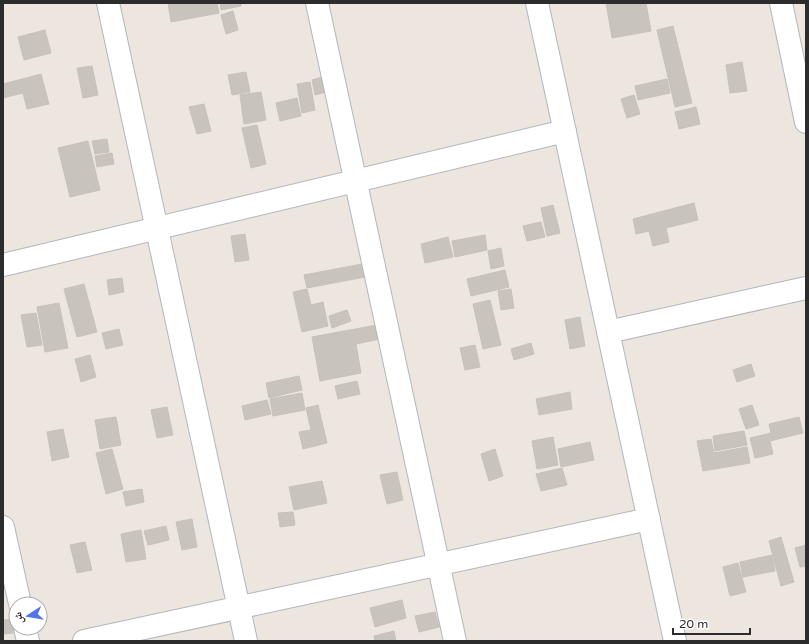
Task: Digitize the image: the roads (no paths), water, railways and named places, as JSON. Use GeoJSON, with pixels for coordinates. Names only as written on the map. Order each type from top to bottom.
{"type":"FeatureCollection","features":[{"type":"Feature","properties":{"kind":"street"},"geometry":{"type":"LineString","coordinates":[[108,3],[246,641]]}},
{"type":"Feature","properties":{"kind":"street"},"geometry":{"type":"LineString","coordinates":[[537,3],[566,131],[675,641]]}},
{"type":"Feature","properties":{"kind":"street"},"geometry":{"type":"LineString","coordinates":[[781,3],[806,122]]}},
{"type":"Feature","properties":{"kind":"street"},"geometry":{"type":"LineString","coordinates":[[320,4],[356,181],[455,641]]}},
{"type":"Feature","properties":{"kind":"street"},"geometry":{"type":"LineString","coordinates":[[3,265],[566,131]]}},
{"type":"Feature","properties":{"kind":"street"},"geometry":{"type":"LineString","coordinates":[[608,332],[806,288]]}},
{"type":"Feature","properties":{"kind":"street"},"geometry":{"type":"LineString","coordinates":[[84,641],[649,519]]}},
{"type":"Feature","properties":{"kind":"street"},"geometry":{"type":"LineString","coordinates":[[3,527],[18,596]]}}]}
